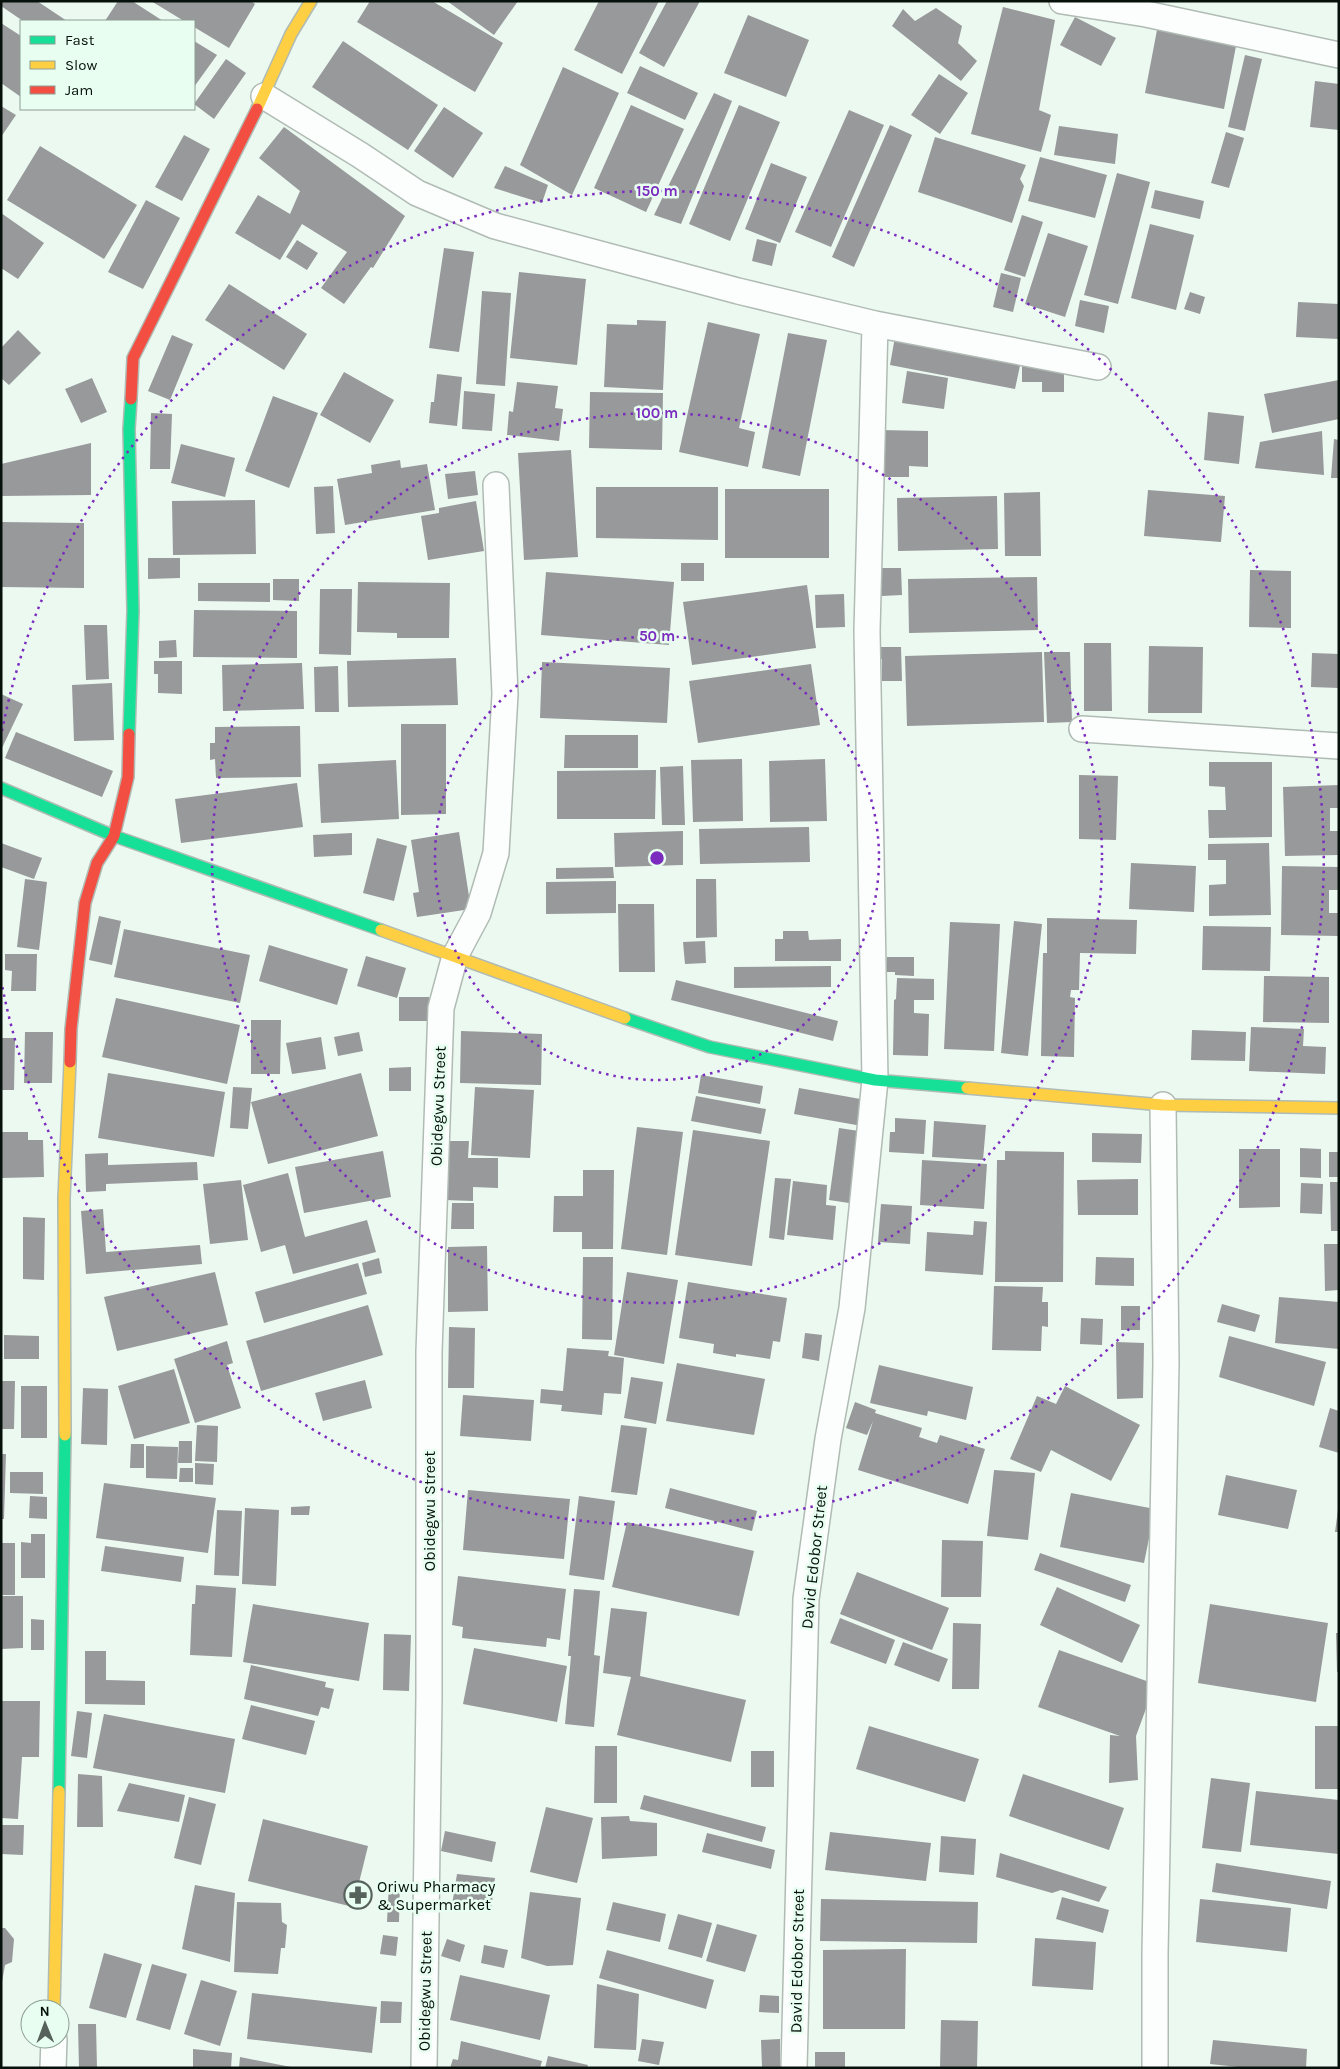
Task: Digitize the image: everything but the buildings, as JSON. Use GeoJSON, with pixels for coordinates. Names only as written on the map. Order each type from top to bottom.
{"type":"FeatureCollection","features":[{"type":"Feature","properties":{"kind":"street"},"geometry":{"type":"LineString","coordinates":[[54,1999],[64,1577],[66,1382],[64,1198],[72,1029],[85,903],[97,863],[114,836],[128,777],[133,611],[129,429],[133,358],[264,96],[291,34],[311,1]]}},
{"type":"Feature","properties":{"kind":"street"},"geometry":{"type":"LineString","coordinates":[[1062,1],[1148,8],[1339,56]]}},
{"type":"Feature","properties":{"kind":"street"},"geometry":{"type":"LineString","coordinates":[[264,96],[360,155],[417,194],[495,226],[738,291],[875,324],[1098,367]]}},
{"type":"Feature","properties":{"kind":"street","name":"David Edobor Street"},"geometry":{"type":"LineString","coordinates":[[794,2068],[806,1599],[828,1439],[852,1308],[875,1080],[867,632],[875,324]]}},
{"type":"Feature","properties":{"kind":"street","name":"Obidegwu Street"},"geometry":{"type":"LineString","coordinates":[[424,2068],[429,1696],[428,1352],[441,1008],[455,956],[478,913],[496,853],[505,694],[496,485]]}},
{"type":"Feature","properties":{"kind":"street"},"geometry":{"type":"LineString","coordinates":[[1082,728],[1339,746]]}},
{"type":"Feature","properties":{"kind":"street"},"geometry":{"type":"LineString","coordinates":[[1,788],[114,836],[710,1047],[875,1080],[1163,1104],[1339,1108]]}},
{"type":"Feature","properties":{"kind":"street"},"geometry":{"type":"LineString","coordinates":[[1155,2068],[1155,1945],[1166,1363],[1163,1104]]}},
{"type":"Feature","properties":{"kind":"street"},"geometry":{"type":"LineString","coordinates":[[53,2068],[54,2049]]}},
{"type":"Feature","properties":{"kind":"traffic: fast"},"geometry":{"type":"LineString","coordinates":[[129,734],[133,611],[129,429],[131,399]]}},
{"type":"Feature","properties":{"kind":"traffic: fast"},"geometry":{"type":"LineString","coordinates":[[1,788],[114,836],[381,930]]}},
{"type":"Feature","properties":{"kind":"traffic: fast"},"geometry":{"type":"LineString","coordinates":[[625,1018],[710,1047],[875,1080],[967,1088]]}},
{"type":"Feature","properties":{"kind":"traffic: fast"},"geometry":{"type":"LineString","coordinates":[[59,1791],[65,1435]]}},
{"type":"Feature","properties":{"kind":"traffic: slow"},"geometry":{"type":"LineString","coordinates":[[257,109],[291,34],[311,1]]}},
{"type":"Feature","properties":{"kind":"traffic: slow"},"geometry":{"type":"LineString","coordinates":[[381,930],[625,1018]]}},
{"type":"Feature","properties":{"kind":"traffic: slow"},"geometry":{"type":"LineString","coordinates":[[65,1435],[64,1198],[70,1062]]}},
{"type":"Feature","properties":{"kind":"traffic: slow"},"geometry":{"type":"LineString","coordinates":[[967,1088],[1163,1105],[1339,1108]]}},
{"type":"Feature","properties":{"kind":"traffic: slow"},"geometry":{"type":"LineString","coordinates":[[54,1999],[59,1791]]}},
{"type":"Feature","properties":{"kind":"traffic: jam"},"geometry":{"type":"LineString","coordinates":[[131,399],[133,358],[257,109]]}},
{"type":"Feature","properties":{"kind":"traffic: jam"},"geometry":{"type":"LineString","coordinates":[[70,1062],[71,1029],[85,903],[97,863],[114,836],[128,777],[129,734]]}},
{"type":"Feature","properties":{"kind":"place","name":"Oriwu Pharmacy & Supermarket"},"geometry":{"type":"Point","coordinates":[358,1895]}}]}
